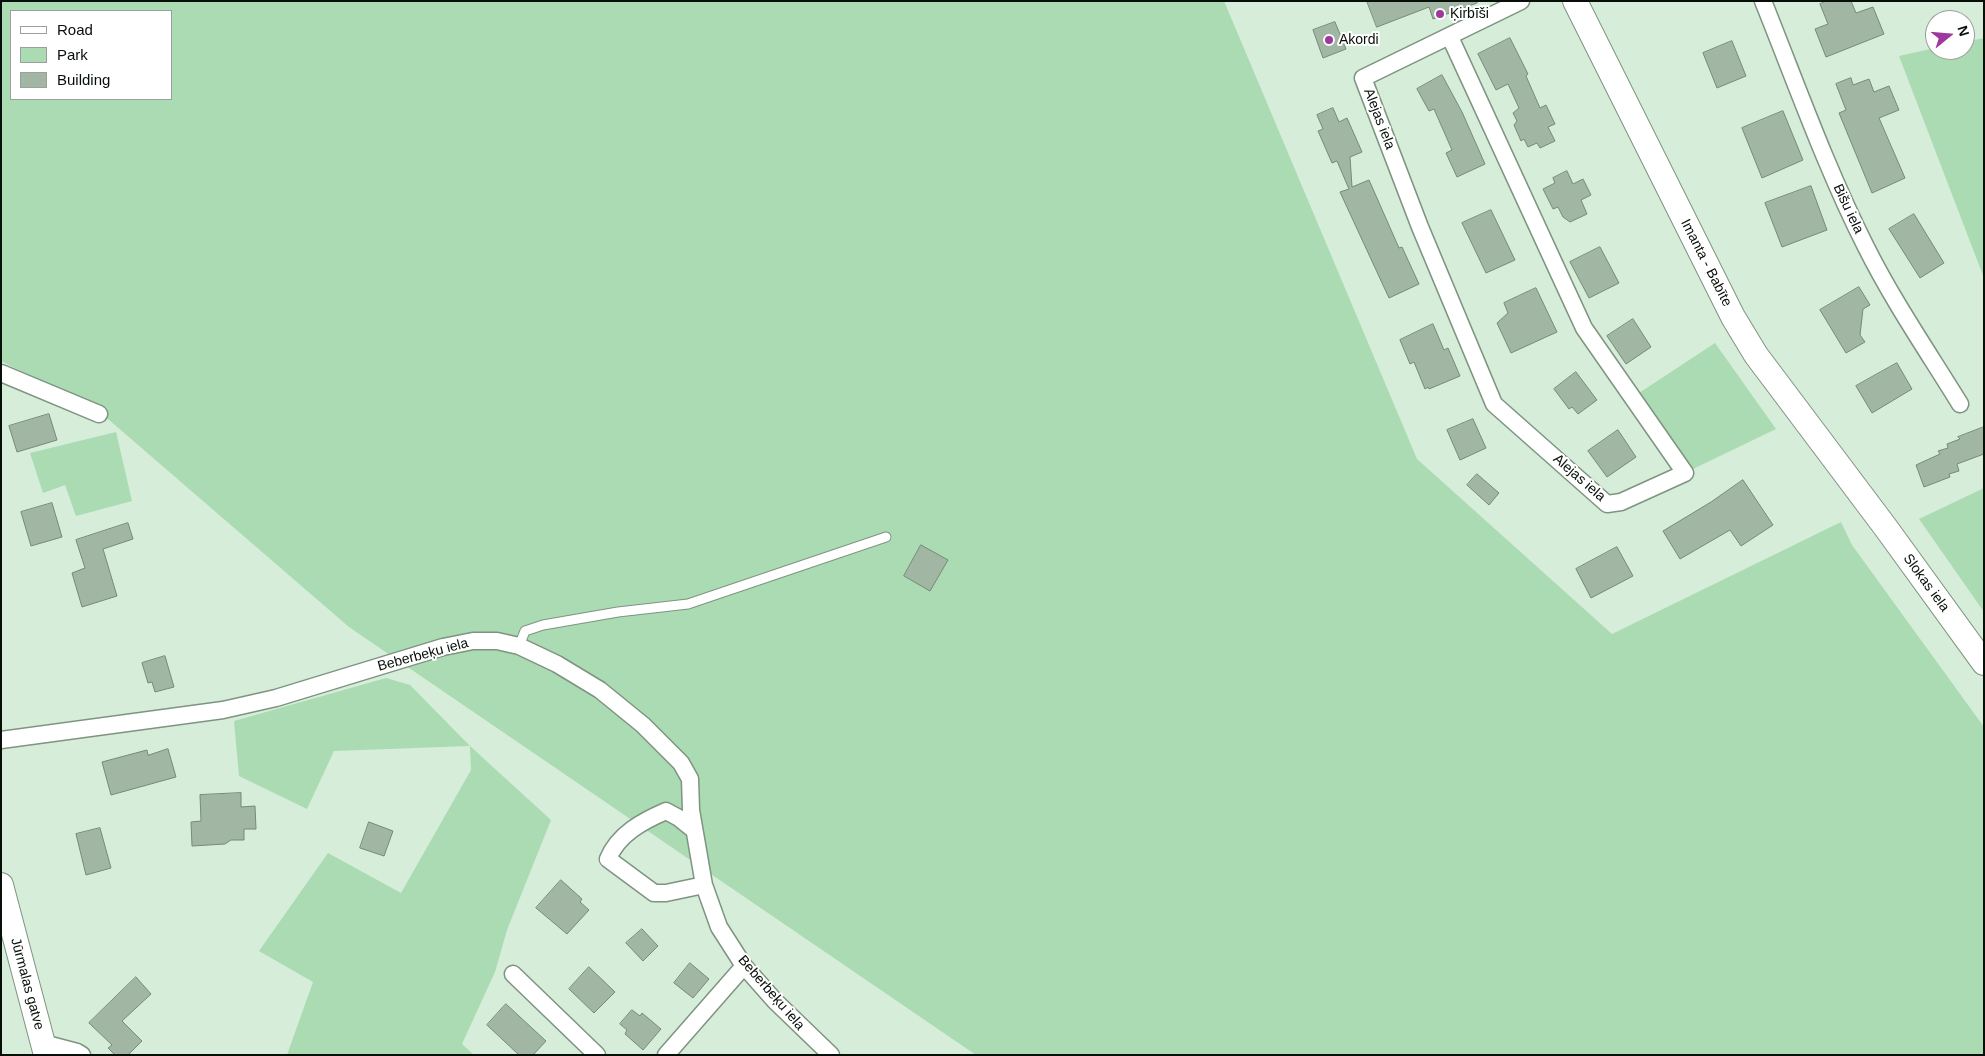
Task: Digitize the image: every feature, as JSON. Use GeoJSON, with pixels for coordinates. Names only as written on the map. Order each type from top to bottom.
{"type":"FeatureCollection","features":[{"type":"Feature","properties":{"kind":"main road","name":"Imanta - Babīte"},"geometry":{"type":"LineString","coordinates":[[1575,1],[1733,317],[1756,355],[1869,504]]}},
{"type":"Feature","properties":{"kind":"main road","name":"Slokas iela"},"geometry":{"type":"LineString","coordinates":[[1869,504],[1984,663]]}},
{"type":"Feature","properties":{"kind":"main road","name":"Jūrmalas gatve"},"geometry":{"type":"LineString","coordinates":[[1,885],[44,1049]]}},
{"type":"Feature","properties":{"kind":"street"},"geometry":{"type":"LineString","coordinates":[[1450,37],[1521,1]]}},
{"type":"Feature","properties":{"kind":"street","name":"Bišu iela"},"geometry":{"type":"LineString","coordinates":[[1763,1],[1836,182],[1866,248],[1898,305],[1960,404]]}},
{"type":"Feature","properties":{"kind":"street","name":"Alejas iela"},"geometry":{"type":"LineString","coordinates":[[1450,37],[1515,182],[1584,328],[1686,473],[1621,502],[1607,504],[1494,404],[1420,227],[1363,78],[1450,37]]}},
{"type":"Feature","properties":{"kind":"street"},"geometry":{"type":"LineString","coordinates":[[1,373],[99,414]]}},
{"type":"Feature","properties":{"kind":"street","name":"Beberbeķu iela"},"geometry":{"type":"LineString","coordinates":[[1,740],[223,710],[276,698],[443,647],[473,641],[497,641],[519,646],[557,664],[600,690],[643,725],[681,764],[690,779],[691,810],[704,885],[719,927],[744,966],[775,1001],[831,1055]]}},
{"type":"Feature","properties":{"kind":"street"},"geometry":{"type":"LineString","coordinates":[[694,830],[679,818],[666,811],[648,819],[626,834],[611,850],[608,859],[654,893],[666,893],[704,885]]}},
{"type":"Feature","properties":{"kind":"street"},"geometry":{"type":"LineString","coordinates":[[666,1055],[744,966]]}},
{"type":"Feature","properties":{"kind":"street"},"geometry":{"type":"LineString","coordinates":[[513,974],[597,1055]]}},
{"type":"Feature","properties":{"kind":"street"},"geometry":{"type":"LineString","coordinates":[[44,1049],[77,1052],[82,1055]]}},
{"type":"Feature","properties":{"kind":"lane"},"geometry":{"type":"LineString","coordinates":[[519,646],[525,631],[543,625],[618,612],[688,604],[886,537]]}},
{"type":"Feature","properties":{"kind":"green space"},"geometry":{"type":"Polygon","coordinates":[[[1,1],[1224,1],[1417,459],[1612,634],[1841,522],[1852,545],[1984,727],[1984,1055],[976,1055],[349,627],[101,413],[1,361],[1,1]]]}},
{"type":"Feature","properties":{"kind":"green space"},"geometry":{"type":"Polygon","coordinates":[[[1984,38],[1984,278],[1899,56],[1925,50],[1925,60],[1975,60],[1975,40],[1984,38]]]}},
{"type":"Feature","properties":{"kind":"green space"},"geometry":{"type":"Polygon","coordinates":[[[1715,343],[1776,429],[1693,469],[1639,393],[1715,343]]]}},
{"type":"Feature","properties":{"kind":"green space"},"geometry":{"type":"Polygon","coordinates":[[[116,432],[132,501],[76,516],[65,485],[43,493],[30,453],[116,432]]]}},
{"type":"Feature","properties":{"kind":"green space"},"geometry":{"type":"Polygon","coordinates":[[[1984,488],[1984,612],[1919,519],[1984,488]]]}},
{"type":"Feature","properties":{"kind":"green space"},"geometry":{"type":"Polygon","coordinates":[[[386,678],[410,685],[470,746],[334,751],[307,809],[239,776],[234,721],[386,678]]]}},
{"type":"Feature","properties":{"kind":"green space"},"geometry":{"type":"Polygon","coordinates":[[[470,746],[551,820],[507,930],[495,972],[462,1044],[474,1055],[287,1055],[313,982],[259,951],[328,853],[401,893],[471,770],[470,746]]]}},
{"type":"Feature","properties":{"kind":"building"},"geometry":{"type":"Polygon","coordinates":[[[1367,1],[1477,1],[1477,3],[1433,19],[1429,7],[1377,27],[1367,1]]]}},
{"type":"Feature","properties":{"kind":"building"},"geometry":{"type":"Polygon","coordinates":[[[1827,1],[1851,1],[1856,13],[1873,7],[1884,34],[1826,57],[1815,29],[1828,24],[1820,4],[1827,1]]]}},
{"type":"Feature","properties":{"kind":"building","name":"Akordi"},"geometry":{"type":"Polygon","coordinates":[[[1335,22],[1346,49],[1323,58],[1313,30],[1335,22]]]}},
{"type":"Feature","properties":{"kind":"building"},"geometry":{"type":"Polygon","coordinates":[[[1510,38],[1528,74],[1526,76],[1540,108],[1546,105],[1555,124],[1548,127],[1555,141],[1540,148],[1537,143],[1528,147],[1524,139],[1521,141],[1514,125],[1517,121],[1513,113],[1519,108],[1508,84],[1496,90],[1478,54],[1510,38]]]}},
{"type":"Feature","properties":{"kind":"building"},"geometry":{"type":"Polygon","coordinates":[[[1732,41],[1746,76],[1717,88],[1703,53],[1732,41]]]}},
{"type":"Feature","properties":{"kind":"building"},"geometry":{"type":"Polygon","coordinates":[[[1442,75],[1462,112],[1485,164],[1457,177],[1446,153],[1452,150],[1434,109],[1429,111],[1417,89],[1442,75]]]}},
{"type":"Feature","properties":{"kind":"building"},"geometry":{"type":"Polygon","coordinates":[[[1851,78],[1853,85],[1869,79],[1874,92],[1889,86],[1899,110],[1879,118],[1905,178],[1872,193],[1839,113],[1846,110],[1836,84],[1851,78]]]}},
{"type":"Feature","properties":{"kind":"building"},"geometry":{"type":"Polygon","coordinates":[[[1333,108],[1339,122],[1347,118],[1362,152],[1350,157],[1352,187],[1369,180],[1399,248],[1402,247],[1419,284],[1389,298],[1340,192],[1349,189],[1337,161],[1332,163],[1318,131],[1323,129],[1317,115],[1333,108]]]}},
{"type":"Feature","properties":{"kind":"building"},"geometry":{"type":"Polygon","coordinates":[[[1783,111],[1803,160],[1762,178],[1742,128],[1783,111]]]}},
{"type":"Feature","properties":{"kind":"building"},"geometry":{"type":"Polygon","coordinates":[[[1567,171],[1573,184],[1583,179],[1591,195],[1581,200],[1587,214],[1570,222],[1563,217],[1558,207],[1553,209],[1543,189],[1555,183],[1553,178],[1567,171]]]}},
{"type":"Feature","properties":{"kind":"building"},"geometry":{"type":"Polygon","coordinates":[[[1811,186],[1827,230],[1782,247],[1765,203],[1811,186]]]}},
{"type":"Feature","properties":{"kind":"building"},"geometry":{"type":"Polygon","coordinates":[[[1491,210],[1515,260],[1486,273],[1462,223],[1491,210]]]}},
{"type":"Feature","properties":{"kind":"building"},"geometry":{"type":"Polygon","coordinates":[[[1914,214],[1944,263],[1920,278],[1889,229],[1914,214]]]}},
{"type":"Feature","properties":{"kind":"building"},"geometry":{"type":"Polygon","coordinates":[[[1600,247],[1619,283],[1589,298],[1570,262],[1600,247]]]}},
{"type":"Feature","properties":{"kind":"building"},"geometry":{"type":"Polygon","coordinates":[[[1859,287],[1870,305],[1863,309],[1860,335],[1865,342],[1846,353],[1820,310],[1859,287]]]}},
{"type":"Feature","properties":{"kind":"building"},"geometry":{"type":"Polygon","coordinates":[[[1536,288],[1557,332],[1511,353],[1497,323],[1508,313],[1504,303],[1536,288]]]}},
{"type":"Feature","properties":{"kind":"building"},"geometry":{"type":"Polygon","coordinates":[[[1633,319],[1651,347],[1626,364],[1607,336],[1633,319]]]}},
{"type":"Feature","properties":{"kind":"building"},"geometry":{"type":"Polygon","coordinates":[[[1433,324],[1444,350],[1448,348],[1460,376],[1425,389],[1414,362],[1410,364],[1400,340],[1433,324]]]}},
{"type":"Feature","properties":{"kind":"building"},"geometry":{"type":"Polygon","coordinates":[[[1897,363],[1912,389],[1872,413],[1856,386],[1897,363]]]}},
{"type":"Feature","properties":{"kind":"building"},"geometry":{"type":"Polygon","coordinates":[[[1576,372],[1597,400],[1578,414],[1572,407],[1569,409],[1554,389],[1576,372]]]}},
{"type":"Feature","properties":{"kind":"building"},"geometry":{"type":"Polygon","coordinates":[[[49,414],[57,440],[17,452],[9,426],[49,414]]]}},
{"type":"Feature","properties":{"kind":"building"},"geometry":{"type":"Polygon","coordinates":[[[1473,419],[1486,448],[1460,460],[1447,430],[1473,419]]]}},
{"type":"Feature","properties":{"kind":"building"},"geometry":{"type":"Polygon","coordinates":[[[1984,427],[1984,454],[1957,464],[1959,471],[1949,474],[1950,477],[1924,487],[1916,465],[1940,454],[1938,451],[1948,448],[1947,444],[1960,439],[1958,437],[1984,427]]]}},
{"type":"Feature","properties":{"kind":"building"},"geometry":{"type":"Polygon","coordinates":[[[1618,430],[1636,457],[1607,477],[1588,451],[1618,430]]]}},
{"type":"Feature","properties":{"kind":"building"},"geometry":{"type":"Polygon","coordinates":[[[1477,474],[1499,493],[1489,505],[1467,485],[1477,474]]]}},
{"type":"Feature","properties":{"kind":"building"},"geometry":{"type":"Polygon","coordinates":[[[1743,480],[1773,525],[1741,546],[1730,530],[1680,559],[1663,531],[1743,480]]]}},
{"type":"Feature","properties":{"kind":"building"},"geometry":{"type":"Polygon","coordinates":[[[52,503],[62,537],[31,546],[21,512],[52,503]]]}},
{"type":"Feature","properties":{"kind":"building"},"geometry":{"type":"Polygon","coordinates":[[[128,523],[133,539],[103,549],[117,596],[82,607],[72,573],[85,568],[76,540],[128,523]]]}},
{"type":"Feature","properties":{"kind":"building"},"geometry":{"type":"Polygon","coordinates":[[[921,545],[948,560],[930,591],[904,576],[921,545]]]}},
{"type":"Feature","properties":{"kind":"building"},"geometry":{"type":"Polygon","coordinates":[[[1617,547],[1633,576],[1591,598],[1576,569],[1617,547]]]}},
{"type":"Feature","properties":{"kind":"building"},"geometry":{"type":"Polygon","coordinates":[[[165,656],[174,687],[155,692],[152,682],[148,683],[142,663],[165,656]]]}},
{"type":"Feature","properties":{"kind":"building"},"geometry":{"type":"Polygon","coordinates":[[[168,749],[176,777],[111,795],[102,762],[147,750],[148,755],[168,749]]]}},
{"type":"Feature","properties":{"kind":"building"},"geometry":{"type":"Polygon","coordinates":[[[241,793],[241,807],[255,806],[256,829],[244,829],[244,840],[231,840],[225,844],[192,846],[191,822],[201,821],[200,795],[241,793]]]}},
{"type":"Feature","properties":{"kind":"building"},"geometry":{"type":"Polygon","coordinates":[[[369,822],[393,831],[384,856],[360,848],[369,822]]]}},
{"type":"Feature","properties":{"kind":"building"},"geometry":{"type":"Polygon","coordinates":[[[100,828],[111,868],[86,875],[76,834],[100,828]]]}},
{"type":"Feature","properties":{"kind":"building"},"geometry":{"type":"Polygon","coordinates":[[[561,880],[582,899],[580,902],[589,910],[567,934],[536,908],[561,880]]]}},
{"type":"Feature","properties":{"kind":"building"},"geometry":{"type":"Polygon","coordinates":[[[642,929],[658,946],[643,961],[626,943],[642,929]]]}},
{"type":"Feature","properties":{"kind":"building"},"geometry":{"type":"Polygon","coordinates":[[[690,963],[709,979],[693,998],[674,983],[690,963]]]}},
{"type":"Feature","properties":{"kind":"building"},"geometry":{"type":"Polygon","coordinates":[[[589,967],[615,992],[594,1013],[569,989],[589,967]]]}},
{"type":"Feature","properties":{"kind":"building"},"geometry":{"type":"Polygon","coordinates":[[[136,977],[151,994],[122,1021],[142,1041],[128,1055],[115,1055],[108,1048],[112,1045],[89,1023],[136,977]]]}},
{"type":"Feature","properties":{"kind":"building"},"geometry":{"type":"Polygon","coordinates":[[[506,1004],[546,1041],[533,1055],[519,1055],[487,1025],[506,1004]]]}},
{"type":"Feature","properties":{"kind":"building"},"geometry":{"type":"Polygon","coordinates":[[[632,1010],[640,1016],[642,1013],[661,1029],[643,1050],[625,1034],[627,1030],[620,1024],[632,1010]]]}},
{"type":"Feature","properties":{"kind":"place","name":"Ķirbīši"},"geometry":{"type":"Point","coordinates":[1440,14]}},
{"type":"Feature","properties":{"kind":"place","name":"Akordi"},"geometry":{"type":"Point","coordinates":[1329,40]}}]}
